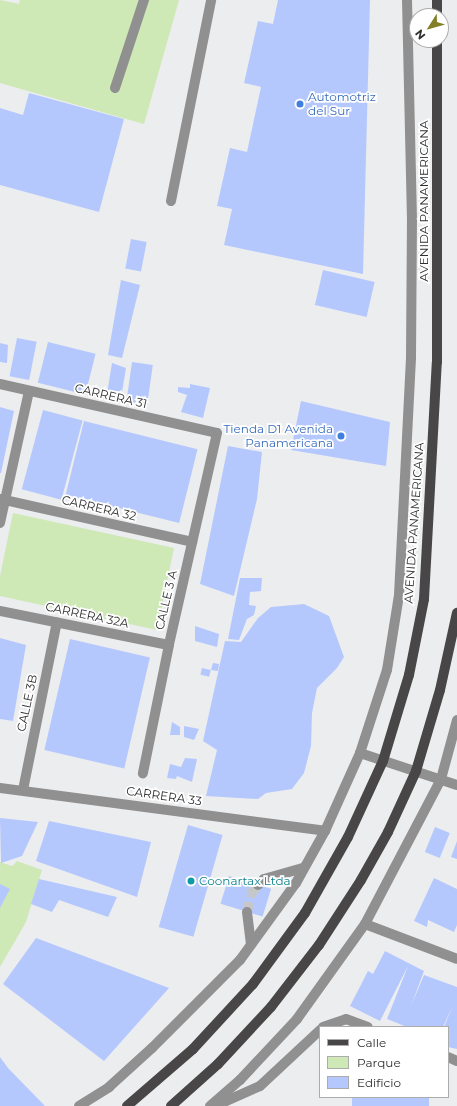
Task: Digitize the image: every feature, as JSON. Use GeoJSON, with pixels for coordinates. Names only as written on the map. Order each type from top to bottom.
{"type":"FeatureCollection","features":[{"type":"Feature","properties":{"kind":"main road","name":"AVENIDA PANAMERICANA"},"geometry":{"type":"LineString","coordinates":[[127,1106],[193,1049],[253,984],[305,913],[348,837],[383,760],[409,675],[424,599],[437,362],[437,48]]}},
{"type":"Feature","properties":{"kind":"main road"},"geometry":{"type":"LineString","coordinates":[[171,1106],[218,1064],[272,1007],[319,945],[388,832],[416,771],[440,690],[457,613]]}},
{"type":"Feature","properties":{"kind":"street"},"geometry":{"type":"LineString","coordinates":[[115,88],[144,0]]}},
{"type":"Feature","properties":{"kind":"street"},"geometry":{"type":"LineString","coordinates":[[171,201],[211,0]]}},
{"type":"Feature","properties":{"kind":"street"},"geometry":{"type":"LineString","coordinates":[[79,1106],[109,1087],[152,1048],[240,960],[296,883],[325,831],[360,753],[387,670],[399,594],[411,358],[412,220],[407,0]]}},
{"type":"Feature","properties":{"kind":"street","name":"CARRERA 31"},"geometry":{"type":"LineString","coordinates":[[0,384],[217,433]]}},
{"type":"Feature","properties":{"kind":"street"},"geometry":{"type":"LineString","coordinates":[[0,523],[2,500],[29,390]]}},
{"type":"Feature","properties":{"kind":"street","name":"CALLE 3 A"},"geometry":{"type":"LineString","coordinates":[[143,773],[169,645],[217,433]]}},
{"type":"Feature","properties":{"kind":"street","name":"CARRERA 32"},"geometry":{"type":"LineString","coordinates":[[2,500],[192,542]]}},
{"type":"Feature","properties":{"kind":"street","name":"CARRERA 32A"},"geometry":{"type":"LineString","coordinates":[[0,611],[169,645]]}},
{"type":"Feature","properties":{"kind":"street","name":"CALLE 3B"},"geometry":{"type":"LineString","coordinates":[[23,790],[57,622]]}},
{"type":"Feature","properties":{"kind":"street"},"geometry":{"type":"LineString","coordinates":[[210,1106],[240,1080],[297,1019],[365,924],[441,779],[457,720]]}},
{"type":"Feature","properties":{"kind":"street"},"geometry":{"type":"LineString","coordinates":[[360,753],[457,785]]}},
{"type":"Feature","properties":{"kind":"street","name":"CARRERA 33"},"geometry":{"type":"LineString","coordinates":[[0,788],[325,831]]}},
{"type":"Feature","properties":{"kind":"street"},"geometry":{"type":"LineString","coordinates":[[258,885],[264,879],[303,868]]}},
{"type":"Feature","properties":{"kind":"street"},"geometry":{"type":"LineString","coordinates":[[247,912],[251,945]]}},
{"type":"Feature","properties":{"kind":"street"},"geometry":{"type":"LineString","coordinates":[[365,924],[457,959]]}},
{"type":"Feature","properties":{"kind":"street"},"geometry":{"type":"LineString","coordinates":[[326,1026],[346,1019],[365,1026]]}},
{"type":"Feature","properties":{"kind":"street"},"geometry":{"type":"LineString","coordinates":[[215,1106],[260,1086],[319,1031]]}},
{"type":"Feature","properties":{"kind":"green space"},"geometry":{"type":"Polygon","coordinates":[[[0,0],[19,4],[20,0],[179,0],[144,124],[0,83],[0,0]]]}},
{"type":"Feature","properties":{"kind":"green space"},"geometry":{"type":"Polygon","coordinates":[[[13,513],[174,548],[157,630],[0,596],[0,576],[13,513]]]}},
{"type":"Feature","properties":{"kind":"green space"},"geometry":{"type":"Polygon","coordinates":[[[17,861],[42,870],[26,922],[0,967],[0,862],[12,866],[17,861]]]}},
{"type":"Feature","properties":{"kind":"building"},"geometry":{"type":"Polygon","coordinates":[[[278,0],[370,0],[363,274],[224,245],[232,209],[217,206],[230,148],[247,152],[261,87],[244,83],[258,21],[273,24],[278,0]]]}},
{"type":"Feature","properties":{"kind":"building"},"geometry":{"type":"Polygon","coordinates":[[[29,93],[124,119],[99,212],[0,185],[0,108],[23,115],[29,93]]]}},
{"type":"Feature","properties":{"kind":"building"},"geometry":{"type":"Polygon","coordinates":[[[131,239],[147,242],[141,272],[125,268],[131,239]]]}},
{"type":"Feature","properties":{"kind":"building"},"geometry":{"type":"Polygon","coordinates":[[[323,270],[375,282],[367,317],[315,305],[323,270]]]}},
{"type":"Feature","properties":{"kind":"building"},"geometry":{"type":"Polygon","coordinates":[[[121,280],[140,285],[122,358],[108,355],[121,280]]]}},
{"type":"Feature","properties":{"kind":"building"},"geometry":{"type":"Polygon","coordinates":[[[17,338],[37,342],[29,380],[10,376],[17,338]]]}},
{"type":"Feature","properties":{"kind":"building"},"geometry":{"type":"Polygon","coordinates":[[[48,342],[96,354],[85,395],[38,383],[48,342]]]}},
{"type":"Feature","properties":{"kind":"building"},"geometry":{"type":"Polygon","coordinates":[[[0,343],[8,345],[7,363],[0,362],[0,343]]]}},
{"type":"Feature","properties":{"kind":"building"},"geometry":{"type":"Polygon","coordinates":[[[132,362],[153,365],[147,405],[126,402],[132,362]]]}},
{"type":"Feature","properties":{"kind":"building"},"geometry":{"type":"Polygon","coordinates":[[[112,363],[126,368],[121,398],[107,394],[112,363]]]}},
{"type":"Feature","properties":{"kind":"building"},"geometry":{"type":"Polygon","coordinates":[[[190,384],[210,388],[203,418],[181,412],[187,395],[178,392],[178,387],[190,388],[190,384]]]}},
{"type":"Feature","properties":{"kind":"building","name":"Tienda D1 Avenida Panamericana"},"geometry":{"type":"Polygon","coordinates":[[[301,401],[390,422],[386,466],[291,450],[301,401]]]}},
{"type":"Feature","properties":{"kind":"building"},"geometry":{"type":"Polygon","coordinates":[[[0,407],[14,411],[1,473],[0,473],[0,407]]]}},
{"type":"Feature","properties":{"kind":"building"},"geometry":{"type":"Polygon","coordinates":[[[43,410],[83,421],[61,500],[22,489],[43,410]]]}},
{"type":"Feature","properties":{"kind":"building"},"geometry":{"type":"Polygon","coordinates":[[[84,421],[198,449],[179,523],[66,495],[84,421]]]}},
{"type":"Feature","properties":{"kind":"building"},"geometry":{"type":"Polygon","coordinates":[[[228,446],[262,452],[257,499],[234,596],[200,584],[228,446]]]}},
{"type":"Feature","properties":{"kind":"building"},"geometry":{"type":"Polygon","coordinates":[[[240,578],[262,578],[261,591],[250,592],[249,605],[256,606],[254,615],[247,619],[239,640],[228,639],[240,578]]]}},
{"type":"Feature","properties":{"kind":"building"},"geometry":{"type":"Polygon","coordinates":[[[304,604],[329,616],[344,657],[337,668],[317,688],[312,713],[311,746],[304,773],[292,789],[266,793],[258,799],[206,796],[217,750],[203,741],[225,641],[241,642],[258,618],[271,607],[304,604]]]}},
{"type":"Feature","properties":{"kind":"building"},"geometry":{"type":"Polygon","coordinates":[[[195,626],[219,634],[217,647],[195,641],[195,626]]]}},
{"type":"Feature","properties":{"kind":"building"},"geometry":{"type":"Polygon","coordinates":[[[0,638],[26,645],[13,721],[0,719],[0,638]]]}},
{"type":"Feature","properties":{"kind":"building"},"geometry":{"type":"Polygon","coordinates":[[[70,639],[150,657],[124,769],[44,750],[70,639]]]}},
{"type":"Feature","properties":{"kind":"building"},"geometry":{"type":"Polygon","coordinates":[[[213,663],[219,664],[218,671],[211,670],[213,663]]]}},
{"type":"Feature","properties":{"kind":"building"},"geometry":{"type":"Polygon","coordinates":[[[202,668],[211,670],[209,677],[200,675],[202,668]]]}},
{"type":"Feature","properties":{"kind":"building"},"geometry":{"type":"Polygon","coordinates":[[[172,722],[180,727],[180,735],[170,735],[172,722]]]}},
{"type":"Feature","properties":{"kind":"building"},"geometry":{"type":"Polygon","coordinates":[[[184,726],[199,729],[194,740],[184,737],[184,726]]]}},
{"type":"Feature","properties":{"kind":"building"},"geometry":{"type":"Polygon","coordinates":[[[185,758],[197,759],[192,782],[177,776],[176,779],[167,778],[170,764],[181,767],[185,758]]]}},
{"type":"Feature","properties":{"kind":"building"},"geometry":{"type":"Polygon","coordinates":[[[0,818],[38,822],[22,856],[1,863],[0,818]]]}},
{"type":"Feature","properties":{"kind":"building"},"geometry":{"type":"Polygon","coordinates":[[[49,821],[151,842],[137,897],[36,861],[49,821]]]}},
{"type":"Feature","properties":{"kind":"building","name":"Coonartax Ltda"},"geometry":{"type":"Polygon","coordinates":[[[188,825],[223,835],[193,937],[159,927],[188,825]]]}},
{"type":"Feature","properties":{"kind":"building"},"geometry":{"type":"Polygon","coordinates":[[[435,827],[450,833],[440,858],[425,852],[435,827]]]}},
{"type":"Feature","properties":{"kind":"building"},"geometry":{"type":"Polygon","coordinates":[[[457,841],[457,859],[451,857],[457,841]]]}},
{"type":"Feature","properties":{"kind":"building"},"geometry":{"type":"Polygon","coordinates":[[[229,876],[271,889],[263,917],[221,904],[229,876]]]}},
{"type":"Feature","properties":{"kind":"building"},"geometry":{"type":"Polygon","coordinates":[[[434,878],[457,889],[457,925],[454,932],[428,920],[427,927],[414,921],[434,878]]]}},
{"type":"Feature","properties":{"kind":"building"},"geometry":{"type":"Polygon","coordinates":[[[39,879],[117,897],[108,917],[59,900],[52,912],[31,904],[39,879]]]}},
{"type":"Feature","properties":{"kind":"building"},"geometry":{"type":"Polygon","coordinates":[[[0,884],[10,889],[0,908],[0,884]]]}},
{"type":"Feature","properties":{"kind":"building"},"geometry":{"type":"Polygon","coordinates":[[[36,938],[169,988],[104,1061],[3,984],[36,938]]]}},
{"type":"Feature","properties":{"kind":"building"},"geometry":{"type":"Polygon","coordinates":[[[385,951],[424,971],[411,1006],[424,975],[457,987],[457,1049],[449,1047],[449,1026],[444,1026],[453,1005],[443,1026],[404,1026],[387,1019],[408,966],[380,1021],[350,1006],[368,971],[373,974],[385,951]]]}},
{"type":"Feature","properties":{"kind":"building"},"geometry":{"type":"Polygon","coordinates":[[[0,1057],[8,1068],[45,1106],[0,1106],[0,1057]]]}},
{"type":"Feature","properties":{"kind":"building"},"geometry":{"type":"Polygon","coordinates":[[[352,1098],[429,1098],[429,1106],[352,1106],[352,1098]]]}},
{"type":"Feature","properties":{"kind":"tunnel"},"geometry":{"type":"LineString","coordinates":[[247,912],[250,895],[258,885]]}},
{"type":"Feature","properties":{"kind":"place","name":"Automotriz del Sur"},"geometry":{"type":"Point","coordinates":[300,104]}},
{"type":"Feature","properties":{"kind":"place","name":"Tienda D1 Avenida Panamericana"},"geometry":{"type":"Point","coordinates":[341,436]}},
{"type":"Feature","properties":{"kind":"place","name":"Coonartax Ltda"},"geometry":{"type":"Point","coordinates":[191,881]}}]}
